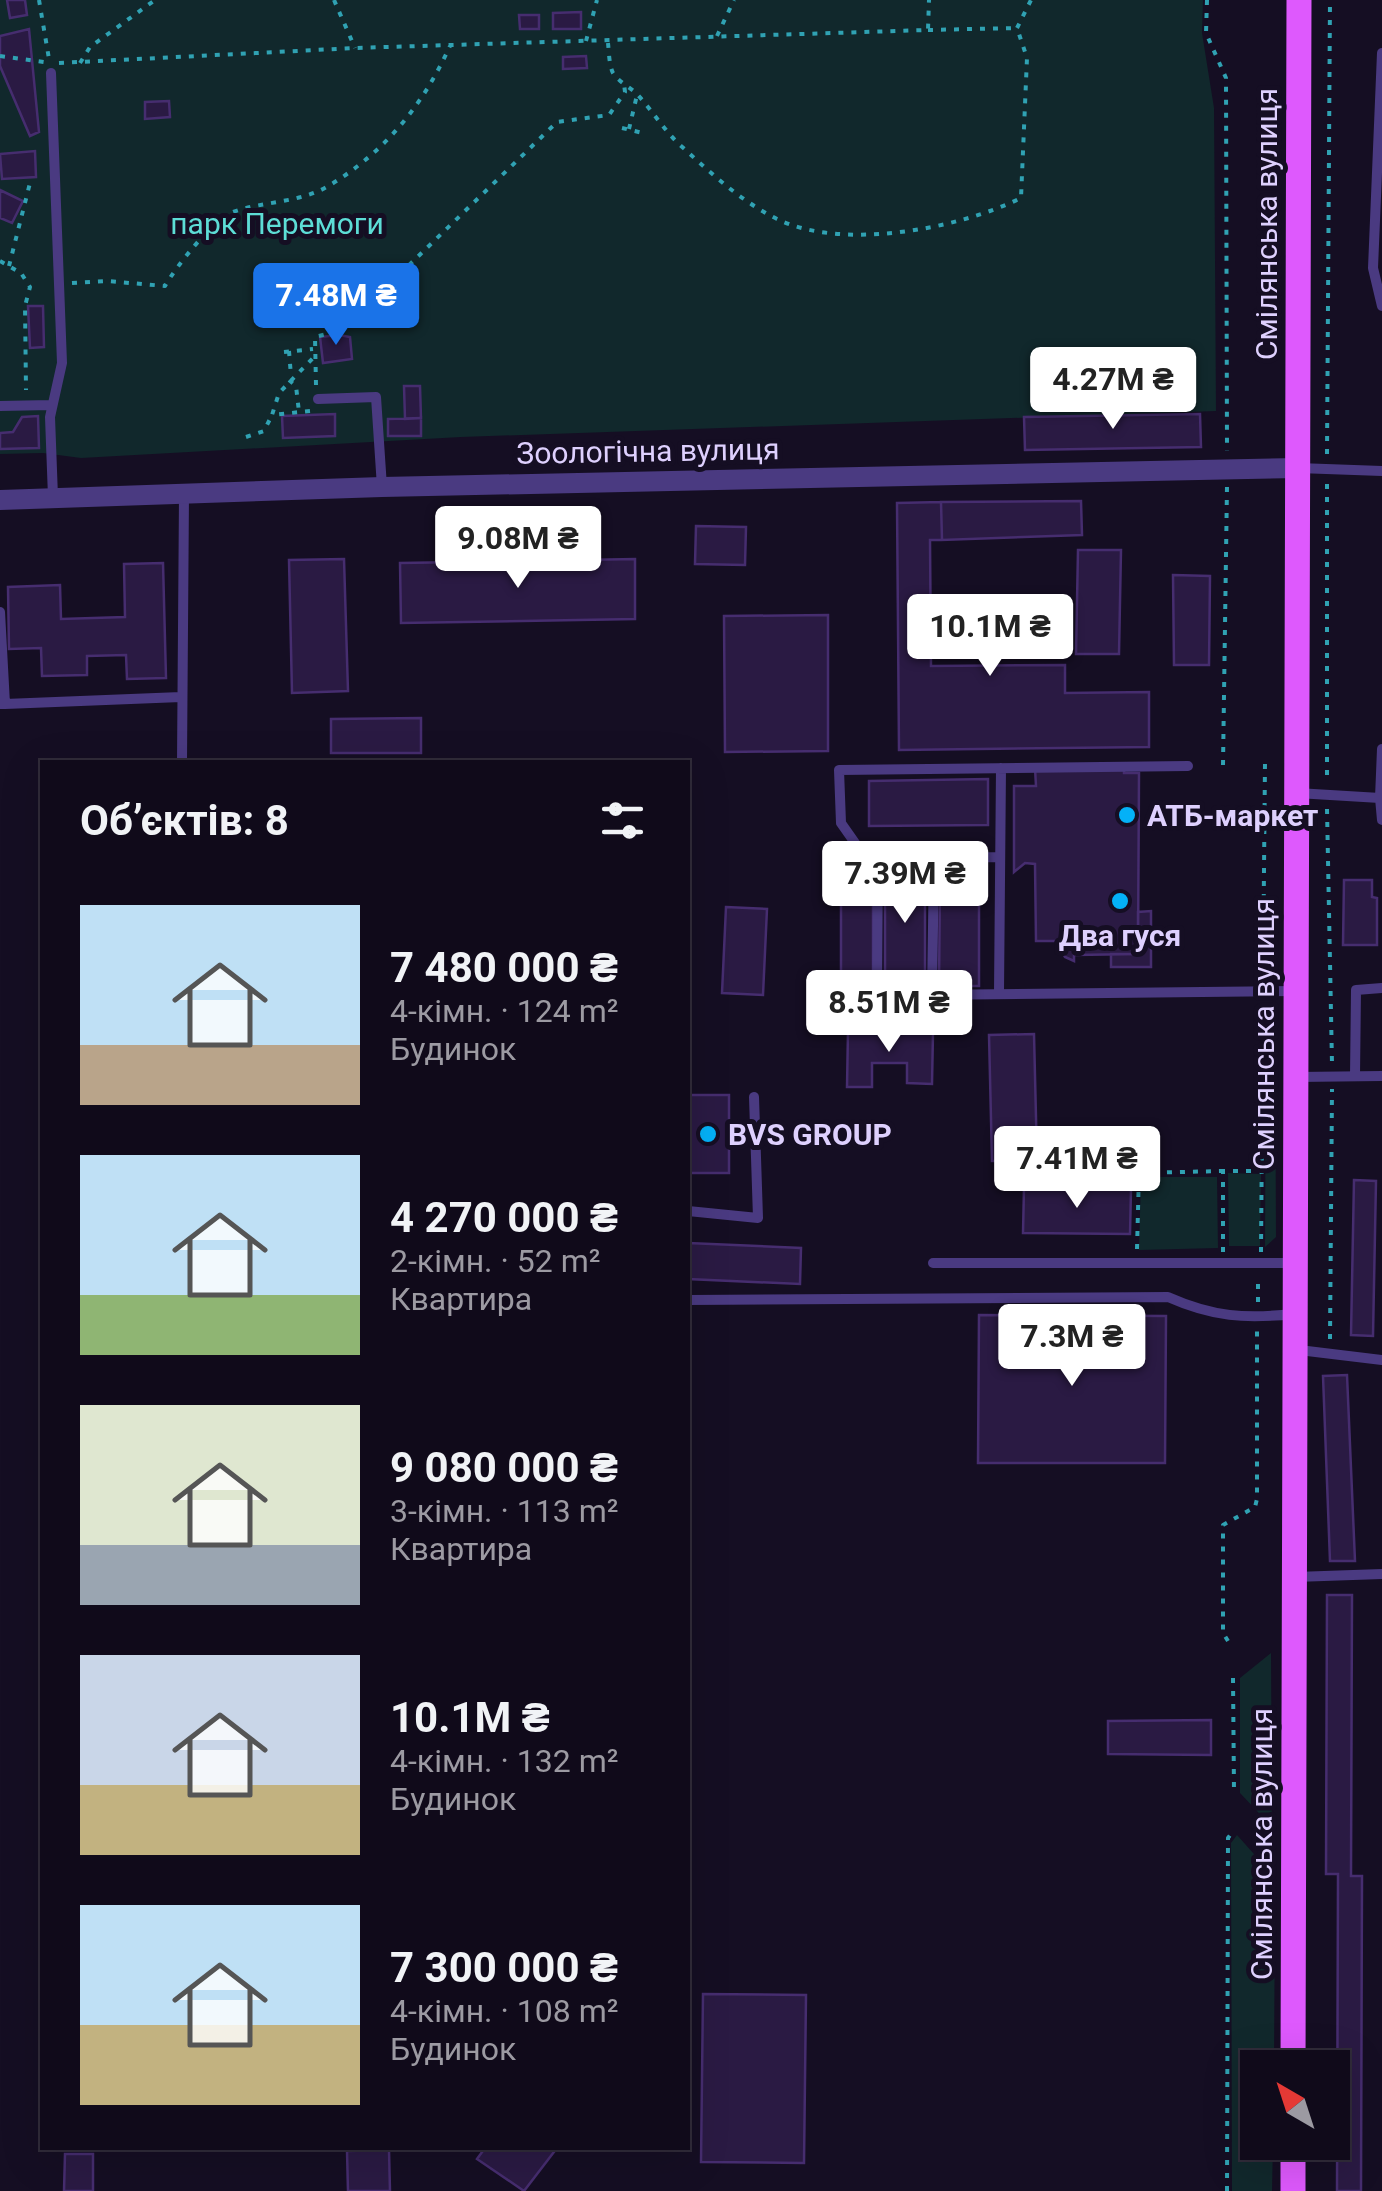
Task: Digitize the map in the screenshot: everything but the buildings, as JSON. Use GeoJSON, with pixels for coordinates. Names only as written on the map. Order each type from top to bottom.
{"type":"FeatureCollection","features":[{"type":"Feature","properties":{"kind":"main road","name":"Смілянська вулиця"},"geometry":{"type":"LineString","coordinates":[[1293,2050],[1300,0]]}},
{"type":"Feature","properties":{"kind":"main road"},"geometry":{"type":"LineString","coordinates":[[1292,2191],[1293,2160]]}},
{"type":"Feature","properties":{"kind":"street","name":"Зоологічна вулиця"},"geometry":{"type":"LineString","coordinates":[[0,500],[1227,466],[1297,468]]}},
{"type":"Feature","properties":{"kind":"lane"},"geometry":{"type":"LineString","coordinates":[[1382,53],[1373,268],[1382,306]]}},
{"type":"Feature","properties":{"kind":"lane"},"geometry":{"type":"LineString","coordinates":[[50,68],[62,363],[51,405],[53,497]]}},
{"type":"Feature","properties":{"kind":"lane"},"geometry":{"type":"LineString","coordinates":[[318,399],[376,397],[382,487]]}},
{"type":"Feature","properties":{"kind":"lane"},"geometry":{"type":"LineString","coordinates":[[0,406],[51,405]]}},
{"type":"Feature","properties":{"kind":"lane"},"geometry":{"type":"LineString","coordinates":[[1297,468],[1382,472]]}},
{"type":"Feature","properties":{"kind":"lane"},"geometry":{"type":"LineString","coordinates":[[182,760],[184,493]]}},
{"type":"Feature","properties":{"kind":"lane"},"geometry":{"type":"LineString","coordinates":[[0,612],[2,704],[181,697]]}},
{"type":"Feature","properties":{"kind":"lane"},"geometry":{"type":"LineString","coordinates":[[1382,750],[1382,820]]}},
{"type":"Feature","properties":{"kind":"lane"},"geometry":{"type":"LineString","coordinates":[[1000,857],[867,860],[842,823],[839,770],[1188,766]]}},
{"type":"Feature","properties":{"kind":"lane"},"geometry":{"type":"LineString","coordinates":[[998,992],[1001,768]]}},
{"type":"Feature","properties":{"kind":"lane"},"geometry":{"type":"LineString","coordinates":[[1296,792],[1380,798]]}},
{"type":"Feature","properties":{"kind":"lane"},"geometry":{"type":"LineString","coordinates":[[932,994],[934,858]]}},
{"type":"Feature","properties":{"kind":"lane"},"geometry":{"type":"LineString","coordinates":[[878,860],[878,995]]}},
{"type":"Feature","properties":{"kind":"lane"},"geometry":{"type":"LineString","coordinates":[[1355,1076],[1356,990],[1382,988]]}},
{"type":"Feature","properties":{"kind":"lane"},"geometry":{"type":"LineString","coordinates":[[820,996],[1296,991]]}},
{"type":"Feature","properties":{"kind":"lane"},"geometry":{"type":"LineString","coordinates":[[1296,1078],[1382,1076]]}},
{"type":"Feature","properties":{"kind":"lane"},"geometry":{"type":"LineString","coordinates":[[690,1211],[758,1218],[754,1098]]}},
{"type":"Feature","properties":{"kind":"lane"},"geometry":{"type":"LineString","coordinates":[[933,1263],[1295,1263]]}},
{"type":"Feature","properties":{"kind":"lane"},"geometry":{"type":"LineString","coordinates":[[690,1300],[1168,1297],[1206,1314],[1295,1314]]}},
{"type":"Feature","properties":{"kind":"lane"},"geometry":{"type":"LineString","coordinates":[[1294,1350],[1382,1360]]}},
{"type":"Feature","properties":{"kind":"lane"},"geometry":{"type":"LineString","coordinates":[[1295,1578],[1382,1574]]}},
{"type":"Feature","properties":{"kind":"path"},"geometry":{"type":"LineString","coordinates":[[38,0],[50,68]]}},
{"type":"Feature","properties":{"kind":"path"},"geometry":{"type":"LineString","coordinates":[[80,63],[90,47],[155,0]]}},
{"type":"Feature","properties":{"kind":"path"},"geometry":{"type":"LineString","coordinates":[[334,0],[354,48]]}},
{"type":"Feature","properties":{"kind":"path"},"geometry":{"type":"LineString","coordinates":[[586,42],[597,0]]}},
{"type":"Feature","properties":{"kind":"path"},"geometry":{"type":"LineString","coordinates":[[717,37],[734,0]]}},
{"type":"Feature","properties":{"kind":"path"},"geometry":{"type":"LineString","coordinates":[[928,30],[930,0]]}},
{"type":"Feature","properties":{"kind":"path"},"geometry":{"type":"LineString","coordinates":[[608,42],[613,74],[637,95],[656,123],[704,168],[778,219],[814,230],[918,230],[988,211],[1024,192],[1026,58],[1017,28],[1031,0]]}},
{"type":"Feature","properties":{"kind":"path"},"geometry":{"type":"LineString","coordinates":[[1206,0],[1206,33],[1226,78],[1223,765]]}},
{"type":"Feature","properties":{"kind":"path"},"geometry":{"type":"LineString","coordinates":[[1330,0],[1330,1354]]}},
{"type":"Feature","properties":{"kind":"path"},"geometry":{"type":"LineString","coordinates":[[0,56],[50,68],[80,63],[354,48],[1017,28]]}},
{"type":"Feature","properties":{"kind":"path"},"geometry":{"type":"LineString","coordinates":[[58,288],[107,280],[165,286],[178,264],[229,213],[330,186],[399,130],[428,94],[450,46]]}},
{"type":"Feature","properties":{"kind":"path"},"geometry":{"type":"LineString","coordinates":[[272,415],[320,410],[313,358],[316,337],[342,330],[557,122],[609,115],[626,92],[624,84]]}},
{"type":"Feature","properties":{"kind":"path"},"geometry":{"type":"LineString","coordinates":[[637,95],[626,128],[647,134]]}},
{"type":"Feature","properties":{"kind":"path"},"geometry":{"type":"LineString","coordinates":[[9,266],[31,179]]}},
{"type":"Feature","properties":{"kind":"path"},"geometry":{"type":"LineString","coordinates":[[0,261],[30,287],[25,306],[28,405]]}},
{"type":"Feature","properties":{"kind":"path"},"geometry":{"type":"LineString","coordinates":[[299,412],[286,352],[313,349]]}},
{"type":"Feature","properties":{"kind":"path"},"geometry":{"type":"LineString","coordinates":[[246,438],[264,430],[279,393],[313,358]]}},
{"type":"Feature","properties":{"kind":"path"},"geometry":{"type":"LineString","coordinates":[[1228,1641],[1223,1633],[1223,1525],[1254,1507],[1258,1499],[1265,762]]}},
{"type":"Feature","properties":{"kind":"path"},"geometry":{"type":"LineString","coordinates":[[1253,854],[1263,854]]}},
{"type":"Feature","properties":{"kind":"path"},"geometry":{"type":"LineString","coordinates":[[1222,1263],[1223,1171]]}},
{"type":"Feature","properties":{"kind":"path"},"geometry":{"type":"LineString","coordinates":[[1137,1263],[1139,1173],[1262,1171]]}},
{"type":"Feature","properties":{"kind":"path"},"geometry":{"type":"LineString","coordinates":[[1233,1678],[1234,1791]]}},
{"type":"Feature","properties":{"kind":"path"},"geometry":{"type":"LineString","coordinates":[[1227,2191],[1226,1927],[1228,1838],[1233,1831]]}},
{"type":"Feature","properties":{"kind":"green space","name":"парк Перемоги"},"geometry":{"type":"Polygon","coordinates":[[[0,0],[1203,0],[1202,33],[1214,108],[1216,411],[461,437],[81,458],[43,453],[0,454],[0,0]]]}},
{"type":"Feature","properties":{"kind":"green space"},"geometry":{"type":"Polygon","coordinates":[[[1266,1005],[1275,1016],[1276,1237],[1265,1247],[1266,1005]]]}},
{"type":"Feature","properties":{"kind":"green space"},"geometry":{"type":"Polygon","coordinates":[[[1228,1173],[1261,1174],[1260,1246],[1229,1246],[1228,1173]]]}},
{"type":"Feature","properties":{"kind":"green space"},"geometry":{"type":"Polygon","coordinates":[[[1141,1177],[1217,1177],[1218,1248],[1139,1250],[1141,1177]]]}},
{"type":"Feature","properties":{"kind":"green space"},"geometry":{"type":"Polygon","coordinates":[[[1271,1653],[1272,1827],[1240,1793],[1240,1678],[1271,1653]]]}},
{"type":"Feature","properties":{"kind":"green space"},"geometry":{"type":"Polygon","coordinates":[[[1237,1835],[1262,1863],[1275,1893],[1274,2050],[1240,2050],[1240,2160],[1273,2160],[1272,2191],[1232,2191],[1231,1843],[1237,1835]]]}},
{"type":"Feature","properties":{"kind":"place","name":"АТБ-маркет"},"geometry":{"type":"Point","coordinates":[1127,815]}},
{"type":"Feature","properties":{"kind":"place","name":"Два гуся"},"geometry":{"type":"Point","coordinates":[1120,901]}},
{"type":"Feature","properties":{"kind":"place","name":"BVS GROUP"},"geometry":{"type":"Point","coordinates":[708,1134]}}]}
